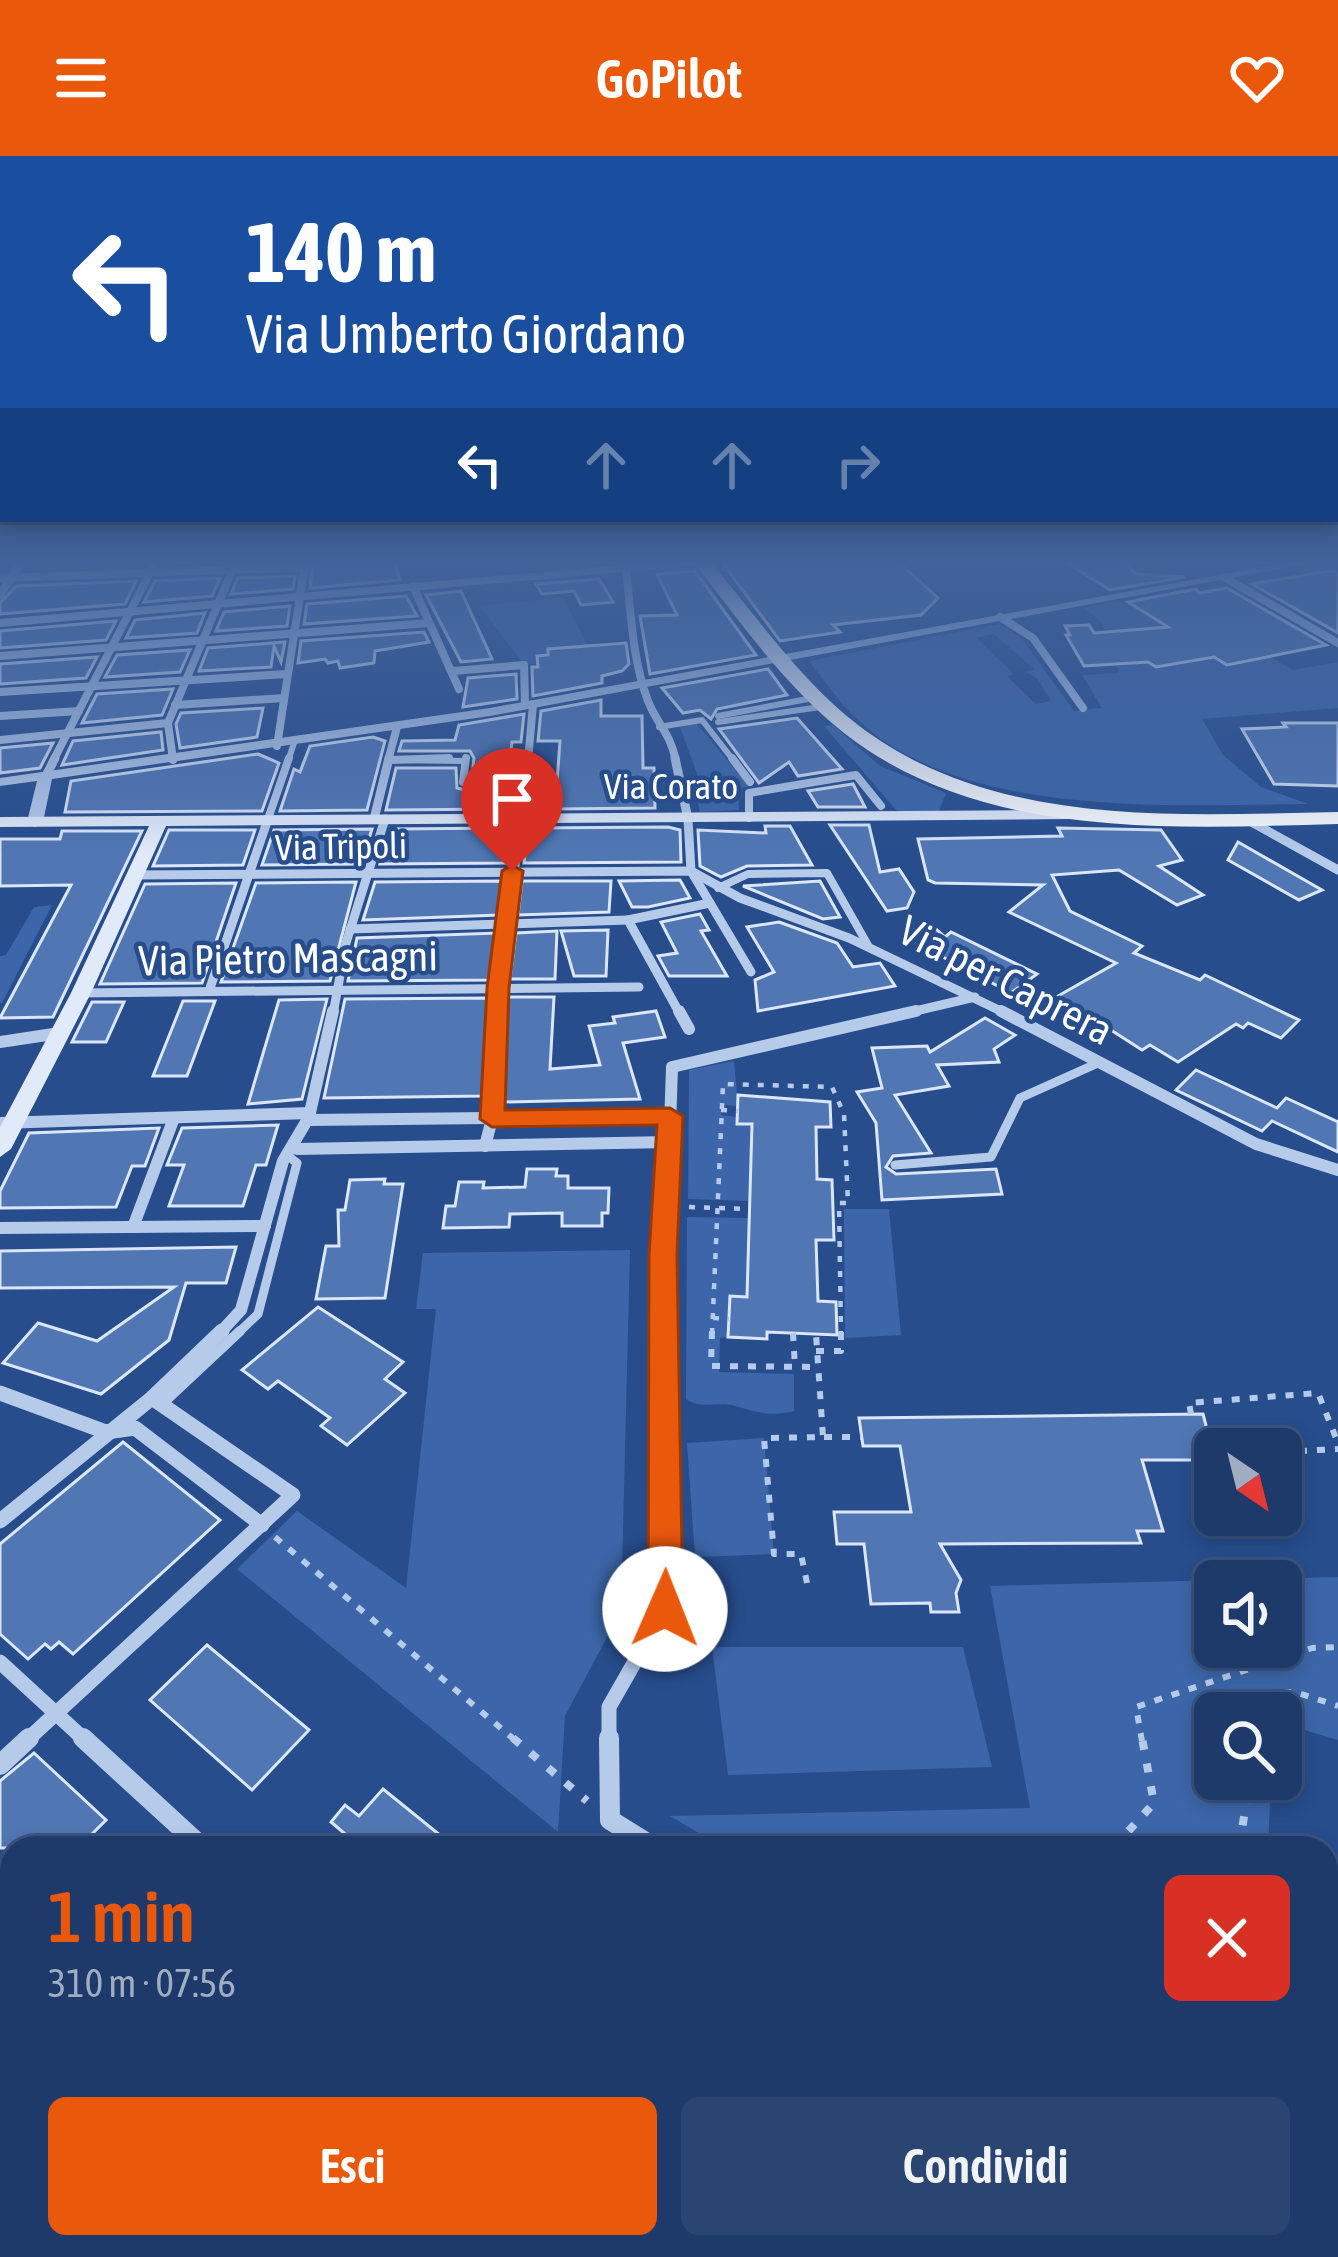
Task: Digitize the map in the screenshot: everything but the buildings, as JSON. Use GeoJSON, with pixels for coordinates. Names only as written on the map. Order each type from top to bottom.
{"type":"FeatureCollection","features":[{"type":"Feature","properties":{"kind":"main road"},"geometry":{"type":"LineString","coordinates":[[784,659],[823,701],[884,751],[950,781],[1066,815],[1338,818]]}},
{"type":"Feature","properties":{"kind":"main road"},"geometry":{"type":"LineString","coordinates":[[940,817],[958,806],[960,798],[950,781]]}},
{"type":"Feature","properties":{"kind":"main road","name":"Via Corato"},"geometry":{"type":"LineString","coordinates":[[0,822],[1066,815]]}},
{"type":"Feature","properties":{"kind":"main road"},"geometry":{"type":"LineString","coordinates":[[0,1149],[7,1122],[61,1033],[161,819]]}},
{"type":"Feature","properties":{"kind":"street"},"geometry":{"type":"LineString","coordinates":[[35,822],[45,778],[105,659]]}},
{"type":"Feature","properties":{"kind":"street"},"geometry":{"type":"LineString","coordinates":[[173,760],[168,722],[195,659]]}},
{"type":"Feature","properties":{"kind":"street"},"geometry":{"type":"LineString","coordinates":[[277,746],[289,659]]}},
{"type":"Feature","properties":{"kind":"street"},"geometry":{"type":"LineString","coordinates":[[447,659],[459,689]]}},
{"type":"Feature","properties":{"kind":"street"},"geometry":{"type":"LineString","coordinates":[[639,659],[659,727],[670,734],[688,819],[691,871],[751,972]]}},
{"type":"Feature","properties":{"kind":"street"},"geometry":{"type":"LineString","coordinates":[[0,782],[277,746],[777,659]]}},
{"type":"Feature","properties":{"kind":"street"},"geometry":{"type":"LineString","coordinates":[[1049,659],[1083,708]]}},
{"type":"Feature","properties":{"kind":"street"},"geometry":{"type":"LineString","coordinates":[[453,671],[524,665],[529,705],[523,819],[498,988],[492,1119],[485,1146]]}},
{"type":"Feature","properties":{"kind":"street"},"geometry":{"type":"LineString","coordinates":[[0,692],[287,674]]}},
{"type":"Feature","properties":{"kind":"street"},"geometry":{"type":"LineString","coordinates":[[175,705],[284,698]]}},
{"type":"Feature","properties":{"kind":"street"},"geometry":{"type":"LineString","coordinates":[[0,716],[79,711]]}},
{"type":"Feature","properties":{"kind":"street"},"geometry":{"type":"LineString","coordinates":[[0,740],[168,722]]}},
{"type":"Feature","properties":{"kind":"street"},"geometry":{"type":"LineString","coordinates":[[0,1521],[106,1432],[156,1401],[241,1310],[265,1226],[309,1117],[350,929],[368,873],[397,727]]}},
{"type":"Feature","properties":{"kind":"street"},"geometry":{"type":"LineString","coordinates":[[208,991],[268,819]]}},
{"type":"Feature","properties":{"kind":"street"},"geometry":{"type":"LineString","coordinates":[[1246,819],[1338,870]]}},
{"type":"Feature","properties":{"kind":"street","name":"Via Tripoli"},"geometry":{"type":"LineString","coordinates":[[135,875],[691,871]]}},
{"type":"Feature","properties":{"kind":"street","name":"Via per Caprera"},"geometry":{"type":"LineString","coordinates":[[691,871],[718,888],[869,947],[975,998],[1256,1144],[1338,1170]]}},
{"type":"Feature","properties":{"kind":"street"},"geometry":{"type":"LineString","coordinates":[[350,929],[628,920],[710,903]]}},
{"type":"Feature","properties":{"kind":"street"},"geometry":{"type":"LineString","coordinates":[[628,920],[689,1029]]}},
{"type":"Feature","properties":{"kind":"street","name":"Via Pietro Mascagni"},"geometry":{"type":"LineString","coordinates":[[81,992],[640,987]]}},
{"type":"Feature","properties":{"kind":"street"},"geometry":{"type":"LineString","coordinates":[[635,1836],[610,1820],[609,1707],[665,1609],[665,1208],[672,1067],[975,998]]}},
{"type":"Feature","properties":{"kind":"street"},"geometry":{"type":"LineString","coordinates":[[0,1042],[61,1033]]}},
{"type":"Feature","properties":{"kind":"street"},"geometry":{"type":"LineString","coordinates":[[7,1122],[670,1116]]}},
{"type":"Feature","properties":{"kind":"street"},"geometry":{"type":"LineString","coordinates":[[134,1227],[174,1118]]}},
{"type":"Feature","properties":{"kind":"street"},"geometry":{"type":"LineString","coordinates":[[292,1152],[670,1142]]}},
{"type":"Feature","properties":{"kind":"street"},"geometry":{"type":"LineString","coordinates":[[0,1228],[265,1226]]}},
{"type":"Feature","properties":{"kind":"street"},"geometry":{"type":"LineString","coordinates":[[0,1393],[106,1432],[135,1428],[262,1526]]}},
{"type":"Feature","properties":{"kind":"street"},"geometry":{"type":"LineString","coordinates":[[0,1765],[292,1496],[156,1401]]}},
{"type":"Feature","properties":{"kind":"street"},"geometry":{"type":"LineString","coordinates":[[0,1662],[190,1836]]}},
{"type":"Feature","properties":{"kind":"lane"},"geometry":{"type":"LineString","coordinates":[[823,701],[718,719],[823,701]]}},
{"type":"Feature","properties":{"kind":"lane"},"geometry":{"type":"LineString","coordinates":[[659,727],[702,720],[750,782]]}},
{"type":"Feature","properties":{"kind":"lane"},"geometry":{"type":"LineString","coordinates":[[268,819],[294,743]]}},
{"type":"Feature","properties":{"kind":"lane"},"geometry":{"type":"LineString","coordinates":[[389,760],[466,758],[463,782]]}},
{"type":"Feature","properties":{"kind":"lane"},"geometry":{"type":"LineString","coordinates":[[749,818],[749,793],[856,775],[881,806]]}},
{"type":"Feature","properties":{"kind":"lane"},"geometry":{"type":"LineString","coordinates":[[718,888],[748,874],[827,873],[869,947]]}},
{"type":"Feature","properties":{"kind":"lane"},"geometry":{"type":"LineString","coordinates":[[895,1165],[992,1157],[1020,1098],[1098,1063]]}},
{"type":"Feature","properties":{"kind":"lane"},"geometry":{"type":"LineString","coordinates":[[156,1401],[258,1314],[297,1163],[292,1152]]}},
{"type":"Feature","properties":{"kind":"path"},"geometry":{"type":"LineString","coordinates":[[816,1351],[841,1352],[839,1203],[848,1203],[844,1114],[832,1087],[722,1084],[710,1366],[817,1367]]}},
{"type":"Feature","properties":{"kind":"path"},"geometry":{"type":"LineString","coordinates":[[792,1087],[793,1101]]}},
{"type":"Feature","properties":{"kind":"path"},"geometry":{"type":"LineString","coordinates":[[808,1087],[809,1101]]}},
{"type":"Feature","properties":{"kind":"path"},"geometry":{"type":"LineString","coordinates":[[722,1110],[738,1111]]}},
{"type":"Feature","properties":{"kind":"path"},"geometry":{"type":"LineString","coordinates":[[665,1208],[749,1209]]}},
{"type":"Feature","properties":{"kind":"path"},"geometry":{"type":"LineString","coordinates":[[712,1318],[729,1319]]}},
{"type":"Feature","properties":{"kind":"path"},"geometry":{"type":"LineString","coordinates":[[793,1334],[795,1367]]}},
{"type":"Feature","properties":{"kind":"path"},"geometry":{"type":"LineString","coordinates":[[816,1334],[823,1437]]}},
{"type":"Feature","properties":{"kind":"path"},"geometry":{"type":"LineString","coordinates":[[1191,1414],[1189,1403],[1318,1394],[1338,1446],[1302,1450]]}},
{"type":"Feature","properties":{"kind":"path"},"geometry":{"type":"LineString","coordinates":[[807,1583],[801,1554],[773,1554],[764,1438],[861,1436]]}},
{"type":"Feature","properties":{"kind":"path"},"geometry":{"type":"LineString","coordinates":[[262,1526],[610,1820]]}},
{"type":"Feature","properties":{"kind":"path"},"geometry":{"type":"LineString","coordinates":[[1124,1836],[1154,1803],[1136,1707],[1312,1648],[1338,1648]]}},
{"type":"Feature","properties":{"kind":"path"},"geometry":{"type":"LineString","coordinates":[[1302,1695],[1338,1706]]}},
{"type":"Feature","properties":{"kind":"path"},"geometry":{"type":"LineString","coordinates":[[1242,1836],[1247,1800]]}},
{"type":"Feature","properties":{"kind":"shaded area"},"geometry":{"type":"Polygon","coordinates":[[[520,659],[541,659],[538,664],[524,665],[520,659]]]}},
{"type":"Feature","properties":{"kind":"shaded area"},"geometry":{"type":"Polygon","coordinates":[[[998,659],[1014,674],[1007,676],[1036,704],[1051,701],[1038,679],[1026,672],[1034,669],[1023,659],[1036,659],[1074,711],[1102,708],[1082,675],[1119,673],[1114,659],[1274,659],[1293,670],[1338,662],[1338,708],[1202,719],[1223,755],[1261,787],[1308,804],[1071,800],[952,775],[900,751],[856,718],[809,661],[998,659]]]}},
{"type":"Feature","properties":{"kind":"shaded area"},"geometry":{"type":"Polygon","coordinates":[[[697,724],[749,786],[738,790],[739,810],[700,812],[696,795],[704,793],[680,727],[697,724]]]}},
{"type":"Feature","properties":{"kind":"shaded area"},"geometry":{"type":"Polygon","coordinates":[[[833,725],[880,766],[946,793],[939,811],[897,811],[824,726],[833,725]]]}},
{"type":"Feature","properties":{"kind":"shaded area"},"geometry":{"type":"Polygon","coordinates":[[[52,905],[0,1003],[0,956],[6,955],[34,907],[52,905]]]}},
{"type":"Feature","properties":{"kind":"shaded area"},"geometry":{"type":"Polygon","coordinates":[[[734,1061],[738,1106],[722,1105],[721,1115],[737,1117],[738,1124],[752,1124],[750,1201],[688,1199],[689,1070],[734,1061]]]}},
{"type":"Feature","properties":{"kind":"shaded area"},"geometry":{"type":"Polygon","coordinates":[[[844,1209],[889,1209],[901,1335],[845,1338],[844,1209]]]}},
{"type":"Feature","properties":{"kind":"shaded area"},"geometry":{"type":"Polygon","coordinates":[[[687,1217],[749,1218],[747,1297],[730,1297],[728,1337],[720,1338],[719,1372],[794,1374],[794,1411],[764,1413],[686,1399],[687,1217]]]}},
{"type":"Feature","properties":{"kind":"shaded area"},"geometry":{"type":"Polygon","coordinates":[[[630,1250],[621,1611],[565,1716],[558,1832],[237,1569],[297,1511],[406,1588],[436,1309],[416,1309],[423,1253],[630,1250]]]}},
{"type":"Feature","properties":{"kind":"shaded area"},"geometry":{"type":"Polygon","coordinates":[[[764,1438],[774,1554],[695,1557],[687,1443],[764,1438]]]}},
{"type":"Feature","properties":{"kind":"shaded area"},"geometry":{"type":"Polygon","coordinates":[[[1338,1577],[1338,1740],[1302,1729],[1302,1692],[1194,1692],[1194,1800],[1270,1800],[1269,1836],[704,1836],[670,1816],[1030,1808],[990,1586],[1194,1581],[1194,1668],[1302,1668],[1302,1578],[1338,1577]]]}},
{"type":"Feature","properties":{"kind":"shaded area"},"geometry":{"type":"Polygon","coordinates":[[[712,1647],[963,1647],[992,1767],[728,1775],[712,1647]]]}},
{"type":"Feature","properties":{"kind":"route"},"geometry":{"type":"LineString","coordinates":[[512,871],[498,988],[492,1119],[670,1116],[663,1255],[668,1498],[665,1609]]}}]}
